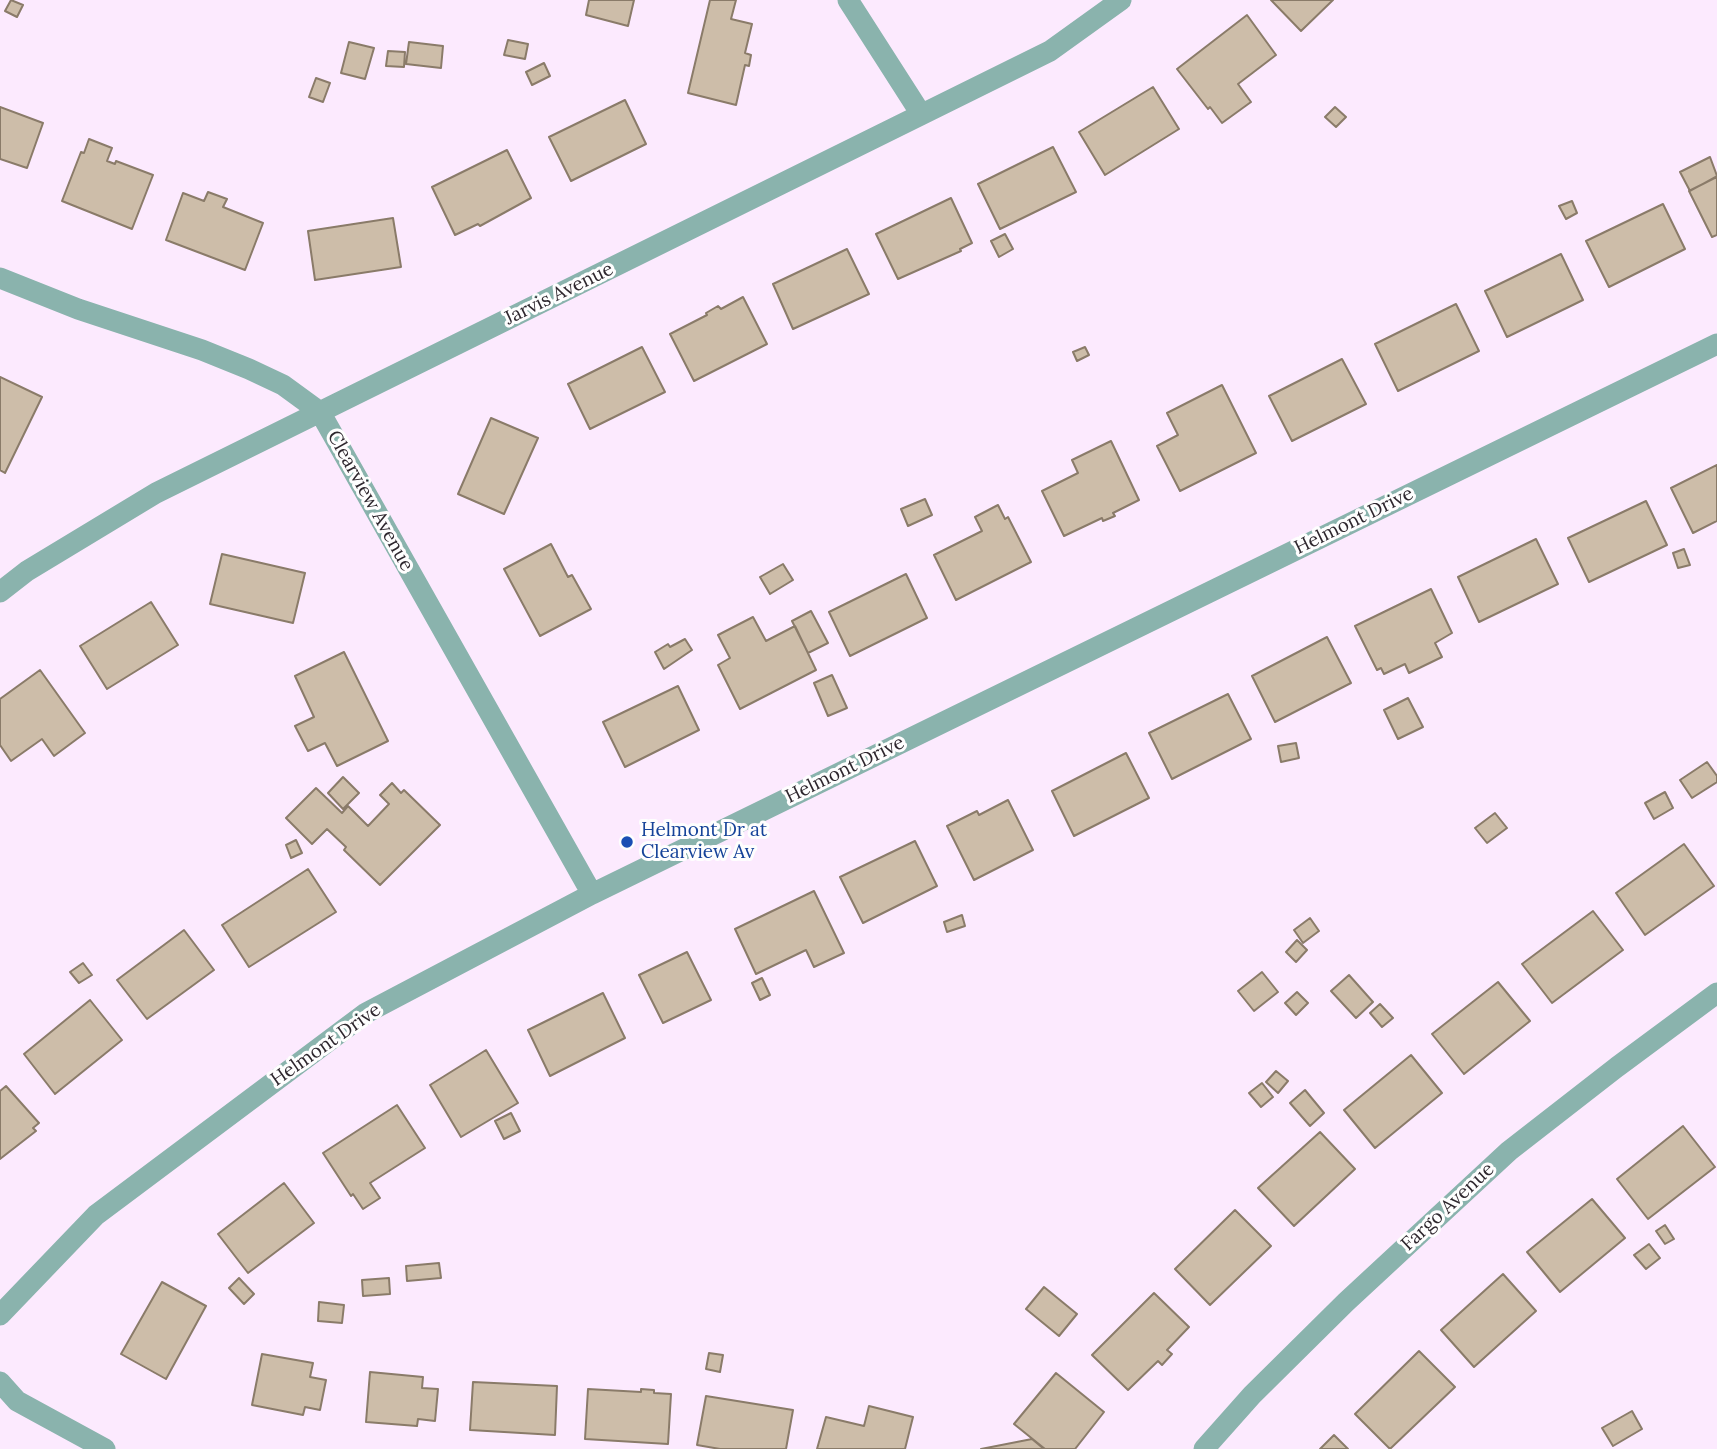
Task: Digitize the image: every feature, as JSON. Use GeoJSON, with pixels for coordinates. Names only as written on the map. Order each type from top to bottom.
{"type":"FeatureCollection","features":[{"type":"Feature","properties":{"kind":"street"},"geometry":{"type":"LineString","coordinates":[[848,0],[921,114]]}},
{"type":"Feature","properties":{"kind":"street","name":"Jarvis Avenue"},"geometry":{"type":"LineString","coordinates":[[0,592],[27,570],[156,493],[1050,51],[1121,0]]}},
{"type":"Feature","properties":{"kind":"street","name":"Clearview Avenue"},"geometry":{"type":"LineString","coordinates":[[0,278],[78,309],[202,350],[249,369],[283,385],[320,412],[592,894]]}},
{"type":"Feature","properties":{"kind":"street","name":"Helmont Drive"},"geometry":{"type":"LineString","coordinates":[[0,1315],[96,1215],[366,1013],[592,894],[1717,344]]}},
{"type":"Feature","properties":{"kind":"street","name":"Fargo Avenue"},"geometry":{"type":"LineString","coordinates":[[1204,1449],[1252,1395],[1346,1302],[1509,1151],[1717,993]]}},
{"type":"Feature","properties":{"kind":"street"},"geometry":{"type":"LineString","coordinates":[[0,1382],[17,1401],[105,1449]]}},
{"type":"Feature","properties":{"kind":"building"},"geometry":{"type":"Polygon","coordinates":[[[11,0],[23,5],[17,17],[5,11],[11,0]]]}},
{"type":"Feature","properties":{"kind":"building"},"geometry":{"type":"Polygon","coordinates":[[[589,0],[634,0],[628,26],[586,15],[589,0]]]}},
{"type":"Feature","properties":{"kind":"building"},"geometry":{"type":"Polygon","coordinates":[[[710,0],[736,0],[731,19],[752,24],[745,53],[751,55],[749,66],[745,65],[736,105],[688,93],[710,0]]]}},
{"type":"Feature","properties":{"kind":"building"},"geometry":{"type":"Polygon","coordinates":[[[1271,0],[1333,0],[1301,31],[1271,0]]]}},
{"type":"Feature","properties":{"kind":"building"},"geometry":{"type":"Polygon","coordinates":[[[1247,15],[1276,55],[1238,84],[1251,102],[1222,123],[1177,69],[1247,15]]]}},
{"type":"Feature","properties":{"kind":"building"},"geometry":{"type":"Polygon","coordinates":[[[508,40],[528,44],[525,59],[504,55],[508,40]]]}},
{"type":"Feature","properties":{"kind":"building"},"geometry":{"type":"Polygon","coordinates":[[[349,42],[374,48],[365,79],[341,73],[349,42]]]}},
{"type":"Feature","properties":{"kind":"building"},"geometry":{"type":"Polygon","coordinates":[[[409,42],[443,46],[441,68],[406,64],[409,42]]]}},
{"type":"Feature","properties":{"kind":"building"},"geometry":{"type":"Polygon","coordinates":[[[388,51],[405,52],[404,67],[386,66],[388,51]]]}},
{"type":"Feature","properties":{"kind":"building"},"geometry":{"type":"Polygon","coordinates":[[[544,63],[550,76],[532,85],[526,72],[544,63]]]}},
{"type":"Feature","properties":{"kind":"building"},"geometry":{"type":"Polygon","coordinates":[[[316,78],[330,83],[323,102],[309,97],[316,78]]]}},
{"type":"Feature","properties":{"kind":"building"},"geometry":{"type":"Polygon","coordinates":[[[1153,87],[1179,129],[1105,175],[1079,132],[1153,87]]]}},
{"type":"Feature","properties":{"kind":"building"},"geometry":{"type":"Polygon","coordinates":[[[625,100],[646,144],[571,181],[549,137],[625,100]]]}},
{"type":"Feature","properties":{"kind":"building"},"geometry":{"type":"Polygon","coordinates":[[[0,107],[43,123],[27,168],[0,159],[0,107]]]}},
{"type":"Feature","properties":{"kind":"building"},"geometry":{"type":"Polygon","coordinates":[[[1335,107],[1346,117],[1336,127],[1325,117],[1335,107]]]}},
{"type":"Feature","properties":{"kind":"building"},"geometry":{"type":"Polygon","coordinates":[[[89,139],[112,148],[107,161],[115,164],[116,161],[153,175],[132,229],[62,201],[81,152],[84,153],[89,139]]]}},
{"type":"Feature","properties":{"kind":"building"},"geometry":{"type":"Polygon","coordinates":[[[1053,147],[1076,192],[1000,229],[978,184],[1053,147]]]}},
{"type":"Feature","properties":{"kind":"building"},"geometry":{"type":"Polygon","coordinates":[[[507,150],[531,198],[480,226],[478,224],[455,235],[432,187],[507,150]]]}},
{"type":"Feature","properties":{"kind":"building"},"geometry":{"type":"Polygon","coordinates":[[[1710,157],[1717,176],[1690,191],[1680,172],[1710,157]]]}},
{"type":"Feature","properties":{"kind":"building"},"geometry":{"type":"Polygon","coordinates":[[[1717,177],[1717,235],[1712,237],[1689,191],[1717,177]]]}},
{"type":"Feature","properties":{"kind":"building"},"geometry":{"type":"Polygon","coordinates":[[[208,192],[227,199],[223,207],[263,223],[245,270],[166,240],[183,193],[204,201],[208,192]]]}},
{"type":"Feature","properties":{"kind":"building"},"geometry":{"type":"Polygon","coordinates":[[[951,198],[972,243],[960,249],[961,251],[898,279],[876,234],[951,198]]]}},
{"type":"Feature","properties":{"kind":"building"},"geometry":{"type":"Polygon","coordinates":[[[1572,201],[1577,213],[1566,219],[1559,206],[1572,201]]]}},
{"type":"Feature","properties":{"kind":"building"},"geometry":{"type":"Polygon","coordinates":[[[1663,204],[1685,249],[1609,287],[1586,241],[1663,204]]]}},
{"type":"Feature","properties":{"kind":"building"},"geometry":{"type":"Polygon","coordinates":[[[393,218],[401,267],[315,280],[308,231],[393,218]]]}},
{"type":"Feature","properties":{"kind":"building"},"geometry":{"type":"Polygon","coordinates":[[[1005,234],[1013,249],[999,257],[991,241],[1005,234]]]}},
{"type":"Feature","properties":{"kind":"building"},"geometry":{"type":"Polygon","coordinates":[[[847,249],[869,294],[793,329],[773,284],[847,249]]]}},
{"type":"Feature","properties":{"kind":"building"},"geometry":{"type":"Polygon","coordinates":[[[1561,254],[1583,300],[1507,337],[1485,291],[1561,254]]]}},
{"type":"Feature","properties":{"kind":"building"},"geometry":{"type":"Polygon","coordinates":[[[743,297],[767,344],[694,381],[670,334],[707,315],[706,313],[718,306],[721,309],[743,297]]]}},
{"type":"Feature","properties":{"kind":"building"},"geometry":{"type":"Polygon","coordinates":[[[1456,304],[1479,351],[1398,391],[1375,344],[1456,304]]]}},
{"type":"Feature","properties":{"kind":"building"},"geometry":{"type":"Polygon","coordinates":[[[642,347],[665,392],[590,429],[568,384],[642,347]]]}},
{"type":"Feature","properties":{"kind":"building"},"geometry":{"type":"Polygon","coordinates":[[[1085,347],[1089,355],[1077,361],[1073,352],[1085,347]]]}},
{"type":"Feature","properties":{"kind":"building"},"geometry":{"type":"Polygon","coordinates":[[[1342,359],[1366,404],[1292,441],[1269,396],[1342,359]]]}},
{"type":"Feature","properties":{"kind":"building"},"geometry":{"type":"Polygon","coordinates":[[[0,377],[42,397],[5,473],[0,470],[0,377]]]}},
{"type":"Feature","properties":{"kind":"building"},"geometry":{"type":"Polygon","coordinates":[[[1222,385],[1256,453],[1180,491],[1157,446],[1178,435],[1167,413],[1222,385]]]}},
{"type":"Feature","properties":{"kind":"building"},"geometry":{"type":"Polygon","coordinates":[[[491,418],[538,438],[504,514],[458,494],[491,418]]]}},
{"type":"Feature","properties":{"kind":"building"},"geometry":{"type":"Polygon","coordinates":[[[1111,441],[1139,500],[1113,513],[1115,516],[1103,521],[1102,518],[1064,536],[1042,491],[1078,473],[1072,460],[1111,441]]]}},
{"type":"Feature","properties":{"kind":"building"},"geometry":{"type":"Polygon","coordinates":[[[1717,465],[1717,521],[1693,533],[1671,488],[1717,465]]]}},
{"type":"Feature","properties":{"kind":"building"},"geometry":{"type":"Polygon","coordinates":[[[925,499],[932,515],[908,526],[901,509],[925,499]]]}},
{"type":"Feature","properties":{"kind":"building"},"geometry":{"type":"Polygon","coordinates":[[[1646,501],[1667,545],[1589,582],[1568,538],[1646,501]]]}},
{"type":"Feature","properties":{"kind":"building"},"geometry":{"type":"Polygon","coordinates":[[[998,505],[1005,519],[1008,517],[1031,562],[956,600],[934,555],[982,531],[975,517],[998,505]]]}},
{"type":"Feature","properties":{"kind":"building"},"geometry":{"type":"Polygon","coordinates":[[[1536,539],[1558,584],[1479,622],[1458,577],[1536,539]]]}},
{"type":"Feature","properties":{"kind":"building"},"geometry":{"type":"Polygon","coordinates":[[[551,544],[568,577],[572,575],[591,609],[540,636],[504,569],[551,544]]]}},
{"type":"Feature","properties":{"kind":"building"},"geometry":{"type":"Polygon","coordinates":[[[1684,549],[1690,565],[1678,568],[1673,553],[1684,549]]]}},
{"type":"Feature","properties":{"kind":"building"},"geometry":{"type":"Polygon","coordinates":[[[222,554],[305,573],[293,623],[210,604],[222,554]]]}},
{"type":"Feature","properties":{"kind":"building"},"geometry":{"type":"Polygon","coordinates":[[[783,564],[793,580],[770,594],[760,577],[783,564]]]}},
{"type":"Feature","properties":{"kind":"building"},"geometry":{"type":"Polygon","coordinates":[[[906,574],[927,618],[850,656],[829,612],[906,574]]]}},
{"type":"Feature","properties":{"kind":"building"},"geometry":{"type":"Polygon","coordinates":[[[1431,589],[1452,633],[1435,643],[1442,657],[1409,673],[1405,664],[1384,674],[1381,668],[1377,670],[1355,626],[1431,589]]]}},
{"type":"Feature","properties":{"kind":"building"},"geometry":{"type":"Polygon","coordinates":[[[151,602],[178,645],[107,689],[80,646],[151,602]]]}},
{"type":"Feature","properties":{"kind":"building"},"geometry":{"type":"Polygon","coordinates":[[[811,611],[828,643],[808,653],[792,621],[811,611]]]}},
{"type":"Feature","properties":{"kind":"building"},"geometry":{"type":"Polygon","coordinates":[[[753,617],[766,641],[795,626],[816,670],[740,709],[718,665],[730,658],[718,635],[753,617]]]}},
{"type":"Feature","properties":{"kind":"building"},"geometry":{"type":"Polygon","coordinates":[[[1327,637],[1351,683],[1275,722],[1252,676],[1327,637]]]}},
{"type":"Feature","properties":{"kind":"building"},"geometry":{"type":"Polygon","coordinates":[[[685,639],[692,650],[664,669],[655,652],[668,644],[670,647],[685,639]]]}},
{"type":"Feature","properties":{"kind":"building"},"geometry":{"type":"Polygon","coordinates":[[[344,652],[388,741],[337,766],[325,743],[308,751],[295,726],[314,717],[295,676],[344,652]]]}},
{"type":"Feature","properties":{"kind":"building"},"geometry":{"type":"Polygon","coordinates":[[[40,670],[85,733],[54,756],[42,739],[11,761],[0,745],[0,699],[40,670]]]}},
{"type":"Feature","properties":{"kind":"building"},"geometry":{"type":"Polygon","coordinates":[[[832,675],[847,708],[828,716],[814,683],[832,675]]]}},
{"type":"Feature","properties":{"kind":"building"},"geometry":{"type":"Polygon","coordinates":[[[678,686],[699,730],[625,767],[603,722],[678,686]]]}},
{"type":"Feature","properties":{"kind":"building"},"geometry":{"type":"Polygon","coordinates":[[[1228,694],[1251,739],[1172,779],[1149,733],[1228,694]]]}},
{"type":"Feature","properties":{"kind":"building"},"geometry":{"type":"Polygon","coordinates":[[[1408,698],[1423,727],[1398,739],[1384,710],[1408,698]]]}},
{"type":"Feature","properties":{"kind":"building"},"geometry":{"type":"Polygon","coordinates":[[[1296,743],[1299,758],[1281,762],[1278,746],[1296,743]]]}},
{"type":"Feature","properties":{"kind":"building"},"geometry":{"type":"Polygon","coordinates":[[[1126,753],[1149,798],[1074,836],[1052,791],[1126,753]]]}},
{"type":"Feature","properties":{"kind":"building"},"geometry":{"type":"Polygon","coordinates":[[[1707,762],[1717,776],[1717,782],[1692,798],[1680,780],[1707,762]]]}},
{"type":"Feature","properties":{"kind":"building"},"geometry":{"type":"Polygon","coordinates":[[[343,777],[359,793],[343,809],[328,793],[343,777]]]}},
{"type":"Feature","properties":{"kind":"building"},"geometry":{"type":"Polygon","coordinates":[[[392,783],[401,793],[404,790],[440,825],[380,885],[327,829],[312,844],[286,818],[316,788],[342,813],[348,806],[368,826],[389,804],[380,795],[392,783]]]}},
{"type":"Feature","properties":{"kind":"building"},"geometry":{"type":"Polygon","coordinates":[[[1665,792],[1673,808],[1654,819],[1645,803],[1665,792]]]}},
{"type":"Feature","properties":{"kind":"building"},"geometry":{"type":"Polygon","coordinates":[[[1008,800],[1033,850],[974,880],[947,826],[977,811],[979,815],[1008,800]]]}},
{"type":"Feature","properties":{"kind":"building"},"geometry":{"type":"Polygon","coordinates":[[[1495,813],[1507,828],[1487,843],[1475,828],[1495,813]]]}},
{"type":"Feature","properties":{"kind":"building"},"geometry":{"type":"Polygon","coordinates":[[[296,840],[302,853],[291,858],[286,845],[296,840]]]}},
{"type":"Feature","properties":{"kind":"building"},"geometry":{"type":"Polygon","coordinates":[[[915,841],[937,886],[863,923],[840,877],[915,841]]]}},
{"type":"Feature","properties":{"kind":"building"},"geometry":{"type":"Polygon","coordinates":[[[1684,844],[1714,886],[1645,935],[1616,893],[1684,844]]]}},
{"type":"Feature","properties":{"kind":"building"},"geometry":{"type":"Polygon","coordinates":[[[308,869],[336,912],[249,967],[222,925],[308,869]]]}},
{"type":"Feature","properties":{"kind":"building"},"geometry":{"type":"Polygon","coordinates":[[[814,891],[844,953],[814,967],[806,950],[756,974],[735,929],[814,891]]]}},
{"type":"Feature","properties":{"kind":"building"},"geometry":{"type":"Polygon","coordinates":[[[1593,911],[1623,950],[1552,1003],[1522,964],[1593,911]]]}},
{"type":"Feature","properties":{"kind":"building"},"geometry":{"type":"Polygon","coordinates":[[[962,915],[965,926],[947,932],[944,922],[962,915]]]}},
{"type":"Feature","properties":{"kind":"building"},"geometry":{"type":"Polygon","coordinates":[[[1310,918],[1319,931],[1303,943],[1294,930],[1310,918]]]}},
{"type":"Feature","properties":{"kind":"building"},"geometry":{"type":"Polygon","coordinates":[[[184,930],[214,970],[147,1019],[117,980],[184,930]]]}},
{"type":"Feature","properties":{"kind":"building"},"geometry":{"type":"Polygon","coordinates":[[[1297,940],[1307,950],[1296,962],[1286,952],[1297,940]]]}},
{"type":"Feature","properties":{"kind":"building"},"geometry":{"type":"Polygon","coordinates":[[[687,952],[711,1000],[663,1023],[639,975],[687,952]]]}},
{"type":"Feature","properties":{"kind":"building"},"geometry":{"type":"Polygon","coordinates":[[[83,963],[92,975],[79,983],[70,972],[83,963]]]}},
{"type":"Feature","properties":{"kind":"building"},"geometry":{"type":"Polygon","coordinates":[[[1262,972],[1278,992],[1254,1011],[1238,991],[1262,972]]]}},
{"type":"Feature","properties":{"kind":"building"},"geometry":{"type":"Polygon","coordinates":[[[1349,975],[1373,1002],[1356,1018],[1331,991],[1349,975]]]}},
{"type":"Feature","properties":{"kind":"building"},"geometry":{"type":"Polygon","coordinates":[[[762,978],[770,995],[760,1000],[752,983],[762,978]]]}},
{"type":"Feature","properties":{"kind":"building"},"geometry":{"type":"Polygon","coordinates":[[[1498,982],[1530,1021],[1464,1074],[1432,1034],[1498,982]]]}},
{"type":"Feature","properties":{"kind":"building"},"geometry":{"type":"Polygon","coordinates":[[[1297,992],[1308,1003],[1296,1015],[1285,1003],[1297,992]]]}},
{"type":"Feature","properties":{"kind":"building"},"geometry":{"type":"Polygon","coordinates":[[[603,993],[625,1038],[550,1076],[528,1030],[603,993]]]}},
{"type":"Feature","properties":{"kind":"building"},"geometry":{"type":"Polygon","coordinates":[[[90,1000],[122,1040],[55,1094],[24,1054],[90,1000]]]}},
{"type":"Feature","properties":{"kind":"building"},"geometry":{"type":"Polygon","coordinates":[[[1380,1004],[1393,1018],[1382,1027],[1370,1013],[1380,1004]]]}},
{"type":"Feature","properties":{"kind":"building"},"geometry":{"type":"Polygon","coordinates":[[[486,1050],[518,1103],[461,1137],[430,1085],[486,1050]]]}},
{"type":"Feature","properties":{"kind":"building"},"geometry":{"type":"Polygon","coordinates":[[[1411,1055],[1442,1093],[1375,1148],[1344,1110],[1411,1055]]]}},
{"type":"Feature","properties":{"kind":"building"},"geometry":{"type":"Polygon","coordinates":[[[1276,1071],[1288,1081],[1278,1093],[1266,1082],[1276,1071]]]}},
{"type":"Feature","properties":{"kind":"building"},"geometry":{"type":"Polygon","coordinates":[[[1262,1083],[1273,1097],[1261,1107],[1249,1093],[1262,1083]]]}},
{"type":"Feature","properties":{"kind":"building"},"geometry":{"type":"Polygon","coordinates":[[[6,1086],[39,1123],[33,1128],[36,1131],[0,1159],[0,1091],[6,1086]]]}},
{"type":"Feature","properties":{"kind":"building"},"geometry":{"type":"Polygon","coordinates":[[[1305,1090],[1324,1113],[1310,1126],[1290,1103],[1305,1090]]]}},
{"type":"Feature","properties":{"kind":"building"},"geometry":{"type":"Polygon","coordinates":[[[397,1105],[425,1148],[370,1183],[380,1198],[363,1209],[353,1194],[351,1196],[323,1153],[397,1105]]]}},
{"type":"Feature","properties":{"kind":"building"},"geometry":{"type":"Polygon","coordinates":[[[511,1113],[520,1131],[504,1139],[495,1121],[511,1113]]]}},
{"type":"Feature","properties":{"kind":"building"},"geometry":{"type":"Polygon","coordinates":[[[1683,1126],[1715,1167],[1648,1219],[1617,1179],[1683,1126]]]}},
{"type":"Feature","properties":{"kind":"building"},"geometry":{"type":"Polygon","coordinates":[[[1320,1132],[1355,1169],[1294,1226],[1258,1188],[1320,1132]]]}},
{"type":"Feature","properties":{"kind":"building"},"geometry":{"type":"Polygon","coordinates":[[[284,1183],[314,1223],[248,1273],[218,1234],[284,1183]]]}},
{"type":"Feature","properties":{"kind":"building"},"geometry":{"type":"Polygon","coordinates":[[[1592,1199],[1625,1238],[1560,1292],[1527,1252],[1592,1199]]]}},
{"type":"Feature","properties":{"kind":"building"},"geometry":{"type":"Polygon","coordinates":[[[1235,1210],[1271,1246],[1210,1305],[1175,1269],[1235,1210]]]}},
{"type":"Feature","properties":{"kind":"building"},"geometry":{"type":"Polygon","coordinates":[[[1665,1225],[1674,1239],[1665,1244],[1656,1231],[1665,1225]]]}},
{"type":"Feature","properties":{"kind":"building"},"geometry":{"type":"Polygon","coordinates":[[[1649,1244],[1660,1258],[1646,1269],[1634,1255],[1649,1244]]]}},
{"type":"Feature","properties":{"kind":"building"},"geometry":{"type":"Polygon","coordinates":[[[439,1263],[441,1278],[407,1281],[406,1266],[439,1263]]]}},
{"type":"Feature","properties":{"kind":"building"},"geometry":{"type":"Polygon","coordinates":[[[1503,1274],[1536,1311],[1474,1367],[1441,1330],[1503,1274]]]}},
{"type":"Feature","properties":{"kind":"building"},"geometry":{"type":"Polygon","coordinates":[[[239,1278],[254,1294],[244,1304],[229,1288],[239,1278]]]}},
{"type":"Feature","properties":{"kind":"building"},"geometry":{"type":"Polygon","coordinates":[[[389,1278],[390,1294],[363,1296],[362,1280],[389,1278]]]}},
{"type":"Feature","properties":{"kind":"building"},"geometry":{"type":"Polygon","coordinates":[[[162,1282],[206,1306],[166,1379],[121,1354],[162,1282]]]}},
{"type":"Feature","properties":{"kind":"building"},"geometry":{"type":"Polygon","coordinates":[[[1044,1287],[1077,1314],[1059,1336],[1026,1309],[1044,1287]]]}},
{"type":"Feature","properties":{"kind":"building"},"geometry":{"type":"Polygon","coordinates":[[[1154,1293],[1189,1327],[1167,1350],[1172,1354],[1162,1365],[1158,1361],[1128,1390],[1092,1355],[1154,1293]]]}},
{"type":"Feature","properties":{"kind":"building"},"geometry":{"type":"Polygon","coordinates":[[[319,1302],[344,1305],[342,1323],[318,1321],[319,1302]]]}},
{"type":"Feature","properties":{"kind":"building"},"geometry":{"type":"Polygon","coordinates":[[[1419,1351],[1455,1387],[1390,1449],[1355,1414],[1419,1351]]]}},
{"type":"Feature","properties":{"kind":"building"},"geometry":{"type":"Polygon","coordinates":[[[709,1353],[723,1355],[720,1372],[706,1369],[709,1353]]]}},
{"type":"Feature","properties":{"kind":"building"},"geometry":{"type":"Polygon","coordinates":[[[262,1354],[313,1363],[310,1377],[326,1380],[320,1410],[305,1407],[303,1415],[252,1405],[262,1354]]]}},
{"type":"Feature","properties":{"kind":"building"},"geometry":{"type":"Polygon","coordinates":[[[370,1372],[423,1377],[422,1388],[438,1389],[435,1421],[418,1419],[417,1426],[366,1422],[370,1372]]]}},
{"type":"Feature","properties":{"kind":"building"},"geometry":{"type":"Polygon","coordinates":[[[1056,1373],[1104,1412],[1075,1449],[1045,1449],[1014,1424],[1056,1373]]]}},
{"type":"Feature","properties":{"kind":"building"},"geometry":{"type":"Polygon","coordinates":[[[473,1382],[557,1386],[555,1435],[470,1430],[473,1382]]]}},
{"type":"Feature","properties":{"kind":"building"},"geometry":{"type":"Polygon","coordinates":[[[588,1389],[641,1392],[641,1389],[671,1394],[668,1444],[585,1439],[588,1389]]]}},
{"type":"Feature","properties":{"kind":"building"},"geometry":{"type":"Polygon","coordinates":[[[706,1396],[793,1410],[786,1449],[720,1449],[697,1445],[706,1396]]]}},
{"type":"Feature","properties":{"kind":"building"},"geometry":{"type":"Polygon","coordinates":[[[869,1406],[913,1417],[905,1449],[817,1449],[826,1417],[864,1426],[869,1406]]]}},
{"type":"Feature","properties":{"kind":"building"},"geometry":{"type":"Polygon","coordinates":[[[1632,1411],[1642,1429],[1613,1446],[1602,1428],[1632,1411]]]}},
{"type":"Feature","properties":{"kind":"building"},"geometry":{"type":"Polygon","coordinates":[[[1334,1435],[1348,1449],[1320,1449],[1334,1435]]]}},
{"type":"Feature","properties":{"kind":"building"},"geometry":{"type":"Polygon","coordinates":[[[1032,1439],[1044,1449],[981,1449],[1032,1439]]]}},
{"type":"Feature","properties":{"kind":"place","name":"Helmont Dr at Clearview Av"},"geometry":{"type":"Point","coordinates":[627,842]}}]}
